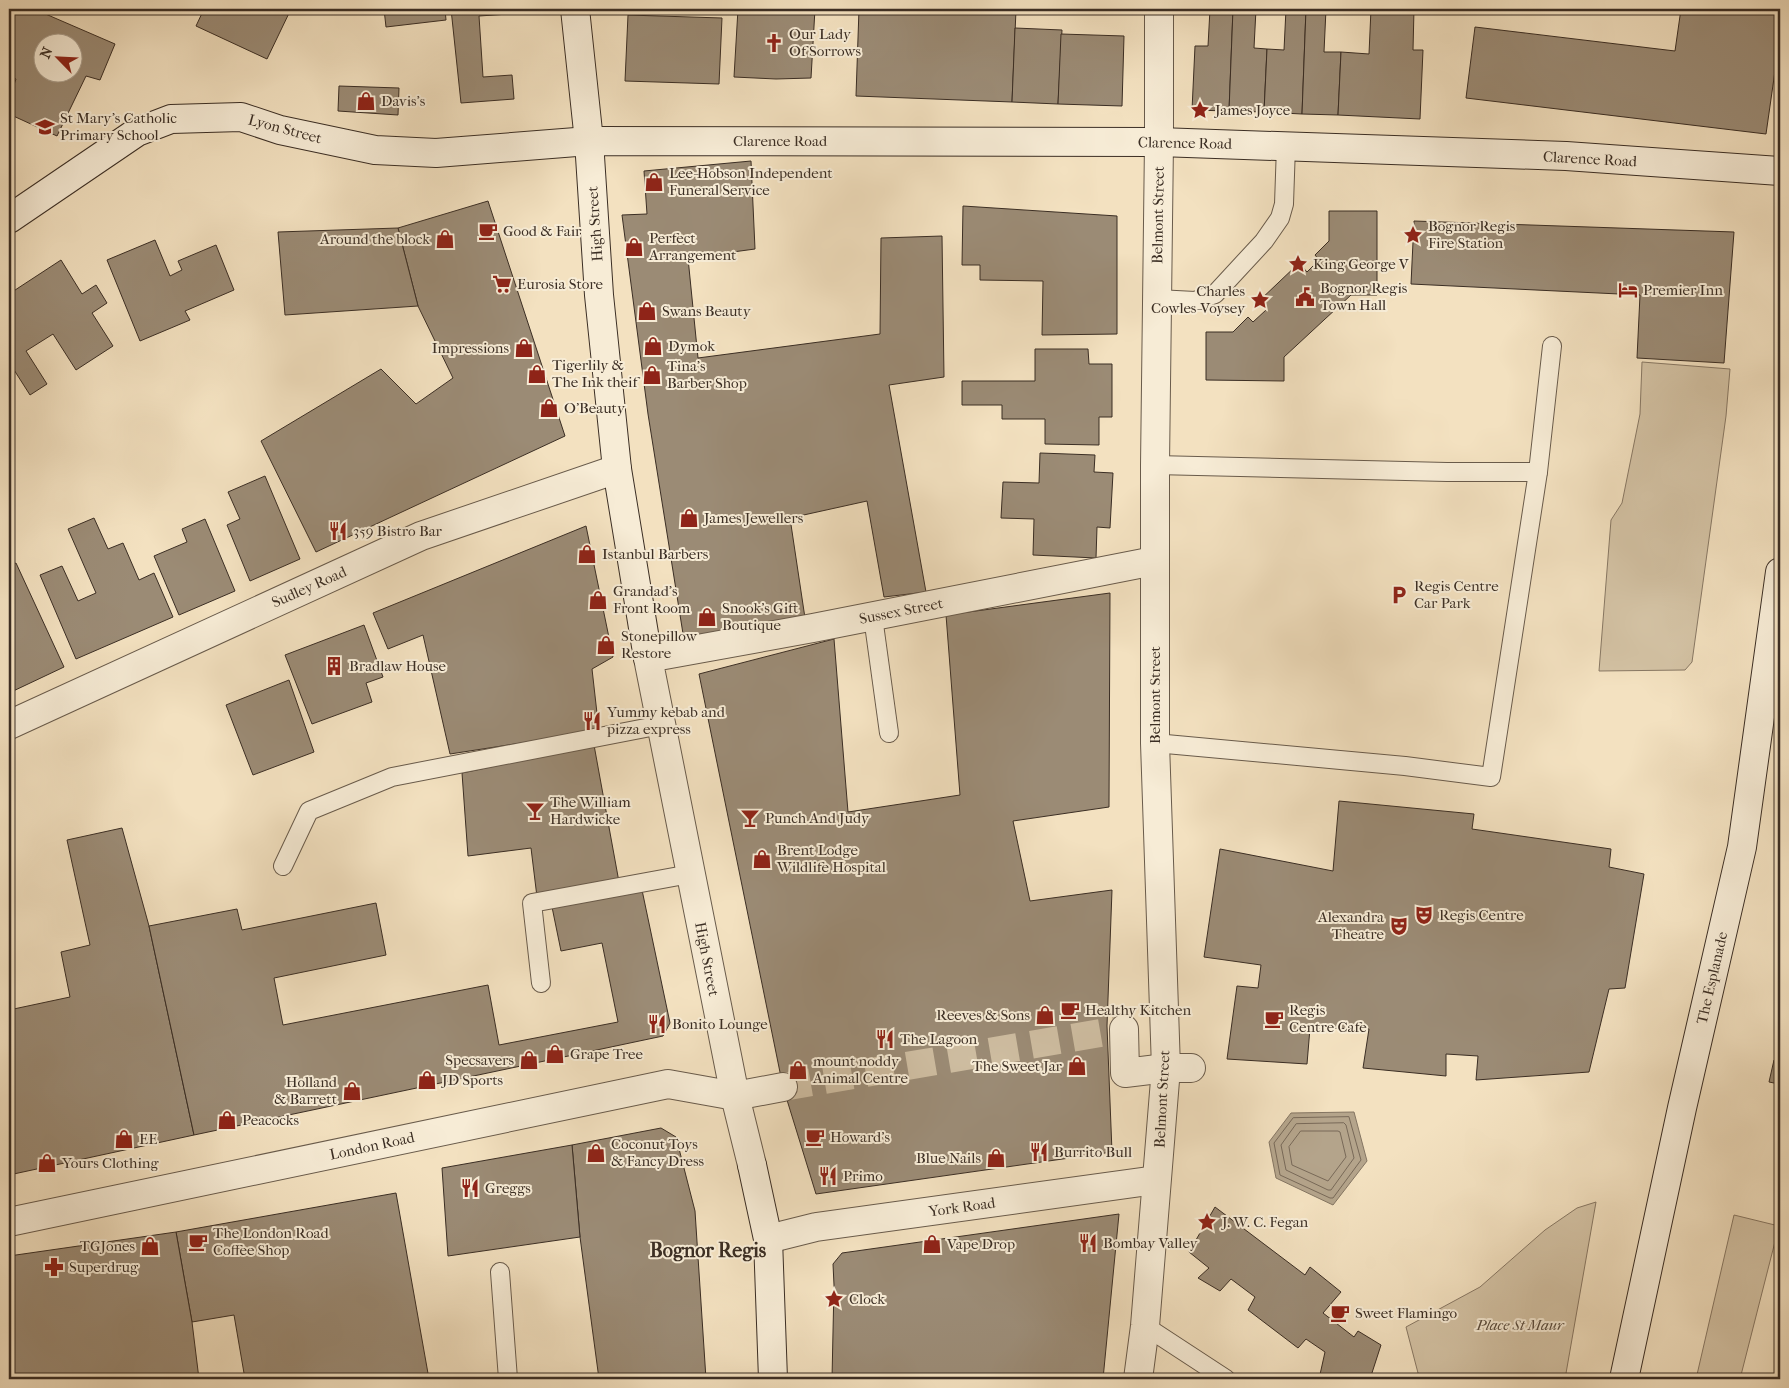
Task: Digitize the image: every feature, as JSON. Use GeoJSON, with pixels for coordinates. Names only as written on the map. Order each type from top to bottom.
{"type":"FeatureCollection","features":[{"type":"Feature","properties":{"kind":"street","name":"High Street"},"geometry":{"type":"LineString","coordinates":[[575,9],[589,141],[599,295],[617,469],[648,658],[690,874],[735,1096],[768,1239],[773,1379]]}},
{"type":"Feature","properties":{"kind":"street","name":"Belmont Street"},"geometry":{"type":"LineString","coordinates":[[1138,1379],[1146,1326],[1156,1180],[1179,1068],[1155,743],[1154,466],[1159,9]]}},
{"type":"Feature","properties":{"kind":"street","name":"Lyon Street"},"geometry":{"type":"LineString","coordinates":[[9,219],[137,132],[171,119],[241,117],[280,130],[375,150],[392,151],[436,153],[589,141]]}},
{"type":"Feature","properties":{"kind":"street","name":"Clarence Road"},"geometry":{"type":"LineString","coordinates":[[589,141],[1159,142],[1566,156],[1780,171]]}},
{"type":"Feature","properties":{"kind":"street","name":"Sudley Road"},"geometry":{"type":"LineString","coordinates":[[9,724],[421,536],[617,469]]}},
{"type":"Feature","properties":{"kind":"street","name":"Sussex Street"},"geometry":{"type":"LineString","coordinates":[[648,658],[873,617],[1154,561]]}},
{"type":"Feature","properties":{"kind":"street","name":"The Esplanade"},"geometry":{"type":"LineString","coordinates":[[1624,1379],[1682,1108],[1742,847],[1780,572]]}},
{"type":"Feature","properties":{"kind":"street"},"geometry":{"type":"LineString","coordinates":[[1124,1029],[1125,1073],[1179,1068]]}},
{"type":"Feature","properties":{"kind":"street","name":"London Road"},"geometry":{"type":"LineString","coordinates":[[9,1222],[668,1084],[735,1096],[783,1088]]}},
{"type":"Feature","properties":{"kind":"street","name":"York Road"},"geometry":{"type":"LineString","coordinates":[[768,1239],[816,1227],[1156,1180]]}},
{"type":"Feature","properties":{"kind":"lane"},"geometry":{"type":"LineString","coordinates":[[1157,299],[1195,301],[1215,294],[1264,241],[1280,218],[1284,204],[1286,146]]}},
{"type":"Feature","properties":{"kind":"lane"},"geometry":{"type":"LineString","coordinates":[[1155,743],[1491,777],[1538,472],[1552,346]]}},
{"type":"Feature","properties":{"kind":"lane"},"geometry":{"type":"LineString","coordinates":[[1154,466],[1538,472]]}},
{"type":"Feature","properties":{"kind":"lane"},"geometry":{"type":"LineString","coordinates":[[873,617],[889,733]]}},
{"type":"Feature","properties":{"kind":"lane"},"geometry":{"type":"LineString","coordinates":[[283,866],[309,811],[392,777],[661,725]]}},
{"type":"Feature","properties":{"kind":"lane"},"geometry":{"type":"LineString","coordinates":[[541,983],[532,903],[690,874]]}},
{"type":"Feature","properties":{"kind":"lane"},"geometry":{"type":"LineString","coordinates":[[500,1272],[508,1379]]}},
{"type":"Feature","properties":{"kind":"lane"},"geometry":{"type":"LineString","coordinates":[[1146,1326],[1226,1379]]}},
{"type":"Feature","properties":{"kind":"green space"},"geometry":{"type":"Polygon","coordinates":[[[1642,362],[1730,369],[1726,416],[1692,662],[1685,670],[1599,671],[1611,520],[1622,503],[1640,414],[1642,362]]]}},
{"type":"Feature","properties":{"kind":"green space","name":"Place St Maur"},"geometry":{"type":"Polygon","coordinates":[[[1596,1202],[1565,1379],[1428,1379],[1418,1373],[1406,1327],[1480,1287],[1545,1230],[1577,1208],[1596,1202]]]}},
{"type":"Feature","properties":{"kind":"green space"},"geometry":{"type":"Polygon","coordinates":[[[1734,1215],[1779,1226],[1740,1379],[1696,1379],[1734,1215]]]}},
{"type":"Feature","properties":{"kind":"water"},"geometry":{"type":"Polygon","coordinates":[[[1354,1112],[1367,1161],[1333,1205],[1276,1178],[1269,1142],[1291,1113],[1354,1112]]]}},
{"type":"Feature","properties":{"kind":"building"},"geometry":{"type":"Polygon","coordinates":[[[9,9],[34,9],[115,44],[100,80],[86,76],[57,136],[9,114],[9,99],[16,79],[9,76],[9,9]]]}},
{"type":"Feature","properties":{"kind":"building"},"geometry":{"type":"Polygon","coordinates":[[[204,9],[291,9],[267,59],[196,26],[204,9]]]}},
{"type":"Feature","properties":{"kind":"building"},"geometry":{"type":"Polygon","coordinates":[[[384,9],[445,9],[446,20],[386,27],[384,9]]]}},
{"type":"Feature","properties":{"kind":"building"},"geometry":{"type":"Polygon","coordinates":[[[451,9],[508,9],[509,14],[479,16],[483,77],[512,75],[514,99],[461,103],[451,9]]]}},
{"type":"Feature","properties":{"kind":"building","name":"Our Lady Of Sorrows"},"geometry":{"type":"Polygon","coordinates":[[[738,9],[815,9],[811,78],[734,77],[738,9]]]}},
{"type":"Feature","properties":{"kind":"building"},"geometry":{"type":"Polygon","coordinates":[[[859,9],[1016,10],[1012,102],[856,96],[859,9]]]}},
{"type":"Feature","properties":{"kind":"building"},"geometry":{"type":"Polygon","coordinates":[[[1210,9],[1233,9],[1229,111],[1192,110],[1195,46],[1208,46],[1210,9]]]}},
{"type":"Feature","properties":{"kind":"building"},"geometry":{"type":"Polygon","coordinates":[[[1233,9],[1256,9],[1254,48],[1267,49],[1264,112],[1229,111],[1233,9]]]}},
{"type":"Feature","properties":{"kind":"building"},"geometry":{"type":"Polygon","coordinates":[[[1286,9],[1306,9],[1302,114],[1264,112],[1267,49],[1284,50],[1286,9]]]}},
{"type":"Feature","properties":{"kind":"building"},"geometry":{"type":"Polygon","coordinates":[[[1306,9],[1326,9],[1324,52],[1341,52],[1338,115],[1302,114],[1306,9]]]}},
{"type":"Feature","properties":{"kind":"building"},"geometry":{"type":"Polygon","coordinates":[[[1371,9],[1414,9],[1413,50],[1423,50],[1420,119],[1338,115],[1341,52],[1369,54],[1371,9]]]}},
{"type":"Feature","properties":{"kind":"building"},"geometry":{"type":"Polygon","coordinates":[[[1681,9],[1780,9],[1780,36],[1766,134],[1466,98],[1475,27],[1675,51],[1681,9]]]}},
{"type":"Feature","properties":{"kind":"building"},"geometry":{"type":"Polygon","coordinates":[[[628,15],[722,18],[719,84],[625,81],[628,15]]]}},
{"type":"Feature","properties":{"kind":"building"},"geometry":{"type":"Polygon","coordinates":[[[1015,28],[1062,30],[1058,104],[1012,102],[1015,28]]]}},
{"type":"Feature","properties":{"kind":"building"},"geometry":{"type":"Polygon","coordinates":[[[1061,34],[1124,36],[1122,106],[1058,104],[1061,34]]]}},
{"type":"Feature","properties":{"kind":"building"},"geometry":{"type":"Polygon","coordinates":[[[339,86],[399,88],[398,115],[338,111],[339,86]]]}},
{"type":"Feature","properties":{"kind":"building"},"geometry":{"type":"Polygon","coordinates":[[[751,161],[755,249],[688,258],[698,358],[880,334],[881,238],[942,236],[944,377],[889,385],[926,592],[884,597],[867,501],[790,518],[805,618],[684,640],[648,414],[622,215],[647,214],[644,171],[751,161]]]}},
{"type":"Feature","properties":{"kind":"building"},"geometry":{"type":"Polygon","coordinates":[[[488,201],[565,436],[316,552],[261,441],[381,369],[416,404],[453,378],[418,306],[398,228],[488,201]]]}},
{"type":"Feature","properties":{"kind":"building"},"geometry":{"type":"Polygon","coordinates":[[[963,206],[1117,216],[1117,334],[1042,335],[1043,281],[980,280],[980,265],[962,265],[963,206]]]}},
{"type":"Feature","properties":{"kind":"building","name":"Bognor Regis Town Hall"},"geometry":{"type":"Polygon","coordinates":[[[1329,211],[1377,211],[1377,295],[1351,295],[1284,357],[1284,381],[1206,380],[1206,332],[1233,332],[1248,317],[1253,322],[1266,310],[1258,302],[1299,263],[1307,272],[1319,260],[1315,255],[1329,241],[1329,211]]]}},
{"type":"Feature","properties":{"kind":"building","name":"Premier Inn"},"geometry":{"type":"Polygon","coordinates":[[[1414,221],[1734,232],[1724,363],[1637,358],[1640,295],[1411,284],[1414,221]]]}},
{"type":"Feature","properties":{"kind":"building"},"geometry":{"type":"Polygon","coordinates":[[[398,228],[418,306],[285,315],[278,232],[398,228]]]}},
{"type":"Feature","properties":{"kind":"building"},"geometry":{"type":"Polygon","coordinates":[[[155,240],[170,276],[182,270],[178,261],[216,245],[234,290],[185,311],[190,320],[140,341],[107,260],[155,240]]]}},
{"type":"Feature","properties":{"kind":"building"},"geometry":{"type":"Polygon","coordinates":[[[61,260],[82,294],[96,285],[107,303],[92,313],[113,346],[76,370],[53,334],[26,351],[47,384],[30,395],[9,362],[9,294],[61,260]]]}},
{"type":"Feature","properties":{"kind":"building"},"geometry":{"type":"Polygon","coordinates":[[[1035,349],[1088,349],[1089,364],[1112,364],[1112,417],[1099,417],[1099,445],[1045,444],[1045,419],[1002,419],[1002,405],[962,405],[962,381],[1035,381],[1035,349]]]}},
{"type":"Feature","properties":{"kind":"building"},"geometry":{"type":"Polygon","coordinates":[[[1040,453],[1095,455],[1094,472],[1113,473],[1110,528],[1097,527],[1096,558],[1033,555],[1034,519],[1001,518],[1003,482],[1039,483],[1040,453]]]}},
{"type":"Feature","properties":{"kind":"building"},"geometry":{"type":"Polygon","coordinates":[[[265,476],[300,559],[250,581],[227,525],[240,519],[228,492],[265,476]]]}},
{"type":"Feature","properties":{"kind":"building"},"geometry":{"type":"Polygon","coordinates":[[[94,518],[108,549],[123,543],[139,580],[154,573],[173,617],[76,659],[40,575],[62,566],[78,601],[96,593],[68,529],[94,518]]]}},
{"type":"Feature","properties":{"kind":"building"},"geometry":{"type":"Polygon","coordinates":[[[205,519],[235,591],[179,615],[154,556],[187,542],[182,529],[205,519]]]}},
{"type":"Feature","properties":{"kind":"building"},"geometry":{"type":"Polygon","coordinates":[[[586,526],[613,657],[592,669],[599,731],[450,754],[423,635],[388,649],[373,613],[586,526]]]}},
{"type":"Feature","properties":{"kind":"building"},"geometry":{"type":"Polygon","coordinates":[[[16,563],[64,667],[9,693],[9,566],[16,563]]]}},
{"type":"Feature","properties":{"kind":"building"},"geometry":{"type":"Polygon","coordinates":[[[1110,593],[1109,807],[1013,821],[1030,901],[1112,890],[1107,1026],[1112,1152],[816,1194],[783,1087],[699,674],[834,639],[848,812],[960,795],[946,615],[1110,593]]]}},
{"type":"Feature","properties":{"kind":"building","name":"Bradlaw House"},"geometry":{"type":"Polygon","coordinates":[[[364,625],[383,677],[366,683],[372,702],[312,724],[285,655],[364,625]]]}},
{"type":"Feature","properties":{"kind":"building"},"geometry":{"type":"Polygon","coordinates":[[[289,680],[314,752],[253,775],[226,705],[289,680]]]}},
{"type":"Feature","properties":{"kind":"building","name":"The William Hardwicke"},"geometry":{"type":"Polygon","coordinates":[[[594,745],[619,882],[537,897],[531,848],[468,856],[462,773],[594,745]]]}},
{"type":"Feature","properties":{"kind":"building","name":"Regis Centre"},"geometry":{"type":"Polygon","coordinates":[[[1339,801],[1474,814],[1472,829],[1611,849],[1609,867],[1644,874],[1625,988],[1609,989],[1589,1072],[1476,1080],[1478,1056],[1446,1054],[1446,1076],[1363,1068],[1369,1029],[1310,1028],[1307,1064],[1227,1059],[1237,986],[1258,988],[1261,965],[1204,957],[1220,849],[1333,871],[1339,801]]]}},
{"type":"Feature","properties":{"kind":"building"},"geometry":{"type":"Polygon","coordinates":[[[122,828],[149,926],[194,1135],[9,1175],[9,1010],[70,997],[61,952],[90,945],[67,840],[122,828]]]}},
{"type":"Feature","properties":{"kind":"building"},"geometry":{"type":"Polygon","coordinates":[[[642,890],[670,1023],[663,1036],[194,1135],[149,926],[237,909],[242,930],[376,903],[386,955],[274,978],[283,1025],[488,985],[499,1045],[618,1022],[602,943],[561,951],[552,907],[642,890]]]}},
{"type":"Feature","properties":{"kind":"building"},"geometry":{"type":"Polygon","coordinates":[[[1774,1060],[1780,1062],[1779,1084],[1769,1082],[1774,1060]]]}},
{"type":"Feature","properties":{"kind":"building"},"geometry":{"type":"Polygon","coordinates":[[[661,1128],[676,1137],[695,1211],[706,1379],[599,1379],[580,1237],[572,1145],[661,1128]]]}},
{"type":"Feature","properties":{"kind":"building"},"geometry":{"type":"Polygon","coordinates":[[[572,1145],[580,1237],[448,1256],[442,1168],[572,1145]]]}},
{"type":"Feature","properties":{"kind":"building"},"geometry":{"type":"Polygon","coordinates":[[[396,1193],[429,1379],[245,1379],[234,1315],[192,1322],[176,1232],[396,1193]]]}},
{"type":"Feature","properties":{"kind":"building"},"geometry":{"type":"Polygon","coordinates":[[[1215,1207],[1305,1275],[1310,1267],[1341,1292],[1323,1313],[1354,1337],[1358,1331],[1381,1345],[1370,1379],[1319,1379],[1325,1352],[1306,1339],[1298,1348],[1248,1310],[1255,1297],[1231,1279],[1220,1291],[1198,1278],[1209,1268],[1189,1252],[1215,1207]]]}},
{"type":"Feature","properties":{"kind":"building"},"geometry":{"type":"Polygon","coordinates":[[[1119,1214],[1103,1379],[832,1379],[833,1264],[842,1253],[1119,1214]]]}},
{"type":"Feature","properties":{"kind":"building"},"geometry":{"type":"Polygon","coordinates":[[[176,1232],[192,1322],[199,1379],[9,1379],[9,1256],[176,1232]]]}},
{"type":"Feature","properties":{"kind":"tunnel"},"geometry":{"type":"LineString","coordinates":[[783,1087],[1124,1029]]}},
{"type":"Feature","properties":{"kind":"place","name":"Our Lady Of Sorrows"},"geometry":{"type":"Point","coordinates":[774,43]}},
{"type":"Feature","properties":{"kind":"place","name":"Davis's"},"geometry":{"type":"Point","coordinates":[366,101]}},
{"type":"Feature","properties":{"kind":"place","name":"James Joyce"},"geometry":{"type":"Point","coordinates":[1200,110]}},
{"type":"Feature","properties":{"kind":"place","name":"St Mary's Catholic Primary School"},"geometry":{"type":"Point","coordinates":[45,127]}},
{"type":"Feature","properties":{"kind":"place","name":"Lee-Hobson Independent Funeral Service"},"geometry":{"type":"Point","coordinates":[654,182]}},
{"type":"Feature","properties":{"kind":"place","name":"Good & Fair"},"geometry":{"type":"Point","coordinates":[488,231]}},
{"type":"Feature","properties":{"kind":"place","name":"Bognor Regis Fire Station"},"geometry":{"type":"Point","coordinates":[1413,235]}},
{"type":"Feature","properties":{"kind":"place","name":"Around the block"},"geometry":{"type":"Point","coordinates":[445,239]}},
{"type":"Feature","properties":{"kind":"place","name":"Perfect Arrangement"},"geometry":{"type":"Point","coordinates":[634,247]}},
{"type":"Feature","properties":{"kind":"place","name":"King George V"},"geometry":{"type":"Point","coordinates":[1298,264]}},
{"type":"Feature","properties":{"kind":"place","name":"Eurosia Store"},"geometry":{"type":"Point","coordinates":[502,284]}},
{"type":"Feature","properties":{"kind":"place","name":"Premier Inn"},"geometry":{"type":"Point","coordinates":[1628,290]}},
{"type":"Feature","properties":{"kind":"place","name":"Bognor Regis Town Hall"},"geometry":{"type":"Point","coordinates":[1305,297]}},
{"type":"Feature","properties":{"kind":"place","name":"Charles Cowles-Voysey"},"geometry":{"type":"Point","coordinates":[1260,300]}},
{"type":"Feature","properties":{"kind":"place","name":"Swans Beauty"},"geometry":{"type":"Point","coordinates":[647,311]}},
{"type":"Feature","properties":{"kind":"place","name":"Dymok"},"geometry":{"type":"Point","coordinates":[653,346]}},
{"type":"Feature","properties":{"kind":"place","name":"Impressions"},"geometry":{"type":"Point","coordinates":[524,348]}},
{"type":"Feature","properties":{"kind":"place","name":"Tigerlily & The Ink theif"},"geometry":{"type":"Point","coordinates":[537,374]}},
{"type":"Feature","properties":{"kind":"place","name":"Tina's Barber Shop"},"geometry":{"type":"Point","coordinates":[652,375]}},
{"type":"Feature","properties":{"kind":"place","name":"O'Beauty"},"geometry":{"type":"Point","coordinates":[549,408]}},
{"type":"Feature","properties":{"kind":"place","name":"James Jewellers"},"geometry":{"type":"Point","coordinates":[689,518]}},
{"type":"Feature","properties":{"kind":"place","name":"359 Bistro Bar"},"geometry":{"type":"Point","coordinates":[338,531]}},
{"type":"Feature","properties":{"kind":"place","name":"Istanbul Barbers"},"geometry":{"type":"Point","coordinates":[587,554]}},
{"type":"Feature","properties":{"kind":"place","name":"Regis Centre Car Park"},"geometry":{"type":"Point","coordinates":[1399,595]}},
{"type":"Feature","properties":{"kind":"place","name":"Grandad's Front Room"},"geometry":{"type":"Point","coordinates":[598,600]}},
{"type":"Feature","properties":{"kind":"place","name":"Snook's Gift Boutique"},"geometry":{"type":"Point","coordinates":[707,617]}},
{"type":"Feature","properties":{"kind":"place","name":"Stonepillow Restore"},"geometry":{"type":"Point","coordinates":[606,645]}},
{"type":"Feature","properties":{"kind":"place","name":"Bradlaw House"},"geometry":{"type":"Point","coordinates":[334,666]}},
{"type":"Feature","properties":{"kind":"place","name":"Yummy kebab and pizza express"},"geometry":{"type":"Point","coordinates":[592,721]}},
{"type":"Feature","properties":{"kind":"place","name":"The William Hardwicke"},"geometry":{"type":"Point","coordinates":[535,811]}},
{"type":"Feature","properties":{"kind":"place","name":"Punch And Judy"},"geometry":{"type":"Point","coordinates":[750,818]}},
{"type":"Feature","properties":{"kind":"place","name":"Brent Lodge Wildlife Hospital"},"geometry":{"type":"Point","coordinates":[762,859]}},
{"type":"Feature","properties":{"kind":"place","name":"Regis Centre"},"geometry":{"type":"Point","coordinates":[1424,915]}},
{"type":"Feature","properties":{"kind":"place","name":"Alexandra Theatre"},"geometry":{"type":"Point","coordinates":[1399,926]}},
{"type":"Feature","properties":{"kind":"place","name":"Healthy Kitchen"},"geometry":{"type":"Point","coordinates":[1070,1010]}},
{"type":"Feature","properties":{"kind":"place","name":"Reeves & Sons"},"geometry":{"type":"Point","coordinates":[1045,1015]}},
{"type":"Feature","properties":{"kind":"place","name":"Regis Centre Cafe"},"geometry":{"type":"Point","coordinates":[1274,1019]}},
{"type":"Feature","properties":{"kind":"place","name":"Bonito Lounge"},"geometry":{"type":"Point","coordinates":[657,1024]}},
{"type":"Feature","properties":{"kind":"place","name":"The Lagoon"},"geometry":{"type":"Point","coordinates":[885,1039]}},
{"type":"Feature","properties":{"kind":"place","name":"Grape Tree"},"geometry":{"type":"Point","coordinates":[555,1054]}},
{"type":"Feature","properties":{"kind":"place","name":"Specsavers"},"geometry":{"type":"Point","coordinates":[529,1060]}},
{"type":"Feature","properties":{"kind":"place","name":"The Sweet Jar"},"geometry":{"type":"Point","coordinates":[1077,1066]}},
{"type":"Feature","properties":{"kind":"place","name":"mount noddy Animal Centre"},"geometry":{"type":"Point","coordinates":[798,1070]}},
{"type":"Feature","properties":{"kind":"place","name":"JD Sports"},"geometry":{"type":"Point","coordinates":[427,1080]}},
{"type":"Feature","properties":{"kind":"place","name":"Holland & Barrett"},"geometry":{"type":"Point","coordinates":[352,1091]}},
{"type":"Feature","properties":{"kind":"place","name":"Peacocks"},"geometry":{"type":"Point","coordinates":[227,1120]}},
{"type":"Feature","properties":{"kind":"place","name":"Howard's"},"geometry":{"type":"Point","coordinates":[815,1137]}},
{"type":"Feature","properties":{"kind":"place","name":"EE"},"geometry":{"type":"Point","coordinates":[124,1139]}},
{"type":"Feature","properties":{"kind":"place","name":"Burrito Bull"},"geometry":{"type":"Point","coordinates":[1039,1152]}},
{"type":"Feature","properties":{"kind":"place","name":"Coconut Toys & Fancy Dress"},"geometry":{"type":"Point","coordinates":[596,1153]}},
{"type":"Feature","properties":{"kind":"place","name":"Blue Nails"},"geometry":{"type":"Point","coordinates":[996,1158]}},
{"type":"Feature","properties":{"kind":"place","name":"Yours Clothing"},"geometry":{"type":"Point","coordinates":[47,1163]}},
{"type":"Feature","properties":{"kind":"place","name":"Primo"},"geometry":{"type":"Point","coordinates":[828,1176]}},
{"type":"Feature","properties":{"kind":"place","name":"Greggs"},"geometry":{"type":"Point","coordinates":[470,1188]}},
{"type":"Feature","properties":{"kind":"place","name":"J. W. C. Fegan"},"geometry":{"type":"Point","coordinates":[1207,1222]}},
{"type":"Feature","properties":{"kind":"place","name":"The London Road Coffee Shop"},"geometry":{"type":"Point","coordinates":[198,1242]}},
{"type":"Feature","properties":{"kind":"place","name":"Bombay Valley"},"geometry":{"type":"Point","coordinates":[1088,1243]}},
{"type":"Feature","properties":{"kind":"place","name":"Vape Drop"},"geometry":{"type":"Point","coordinates":[932,1244]}},
{"type":"Feature","properties":{"kind":"place","name":"TGJones"},"geometry":{"type":"Point","coordinates":[150,1246]}},
{"type":"Feature","properties":{"kind":"place","name":"Superdrug"},"geometry":{"type":"Point","coordinates":[54,1267]}},
{"type":"Feature","properties":{"kind":"place","name":"Clock"},"geometry":{"type":"Point","coordinates":[834,1299]}},
{"type":"Feature","properties":{"kind":"place","name":"Sweet Flamingo"},"geometry":{"type":"Point","coordinates":[1340,1313]}},
{"type":"Feature","properties":{"kind":"district","name":"Bognor Regis"},"geometry":{"type":"Point","coordinates":[708,1250]}}]}
